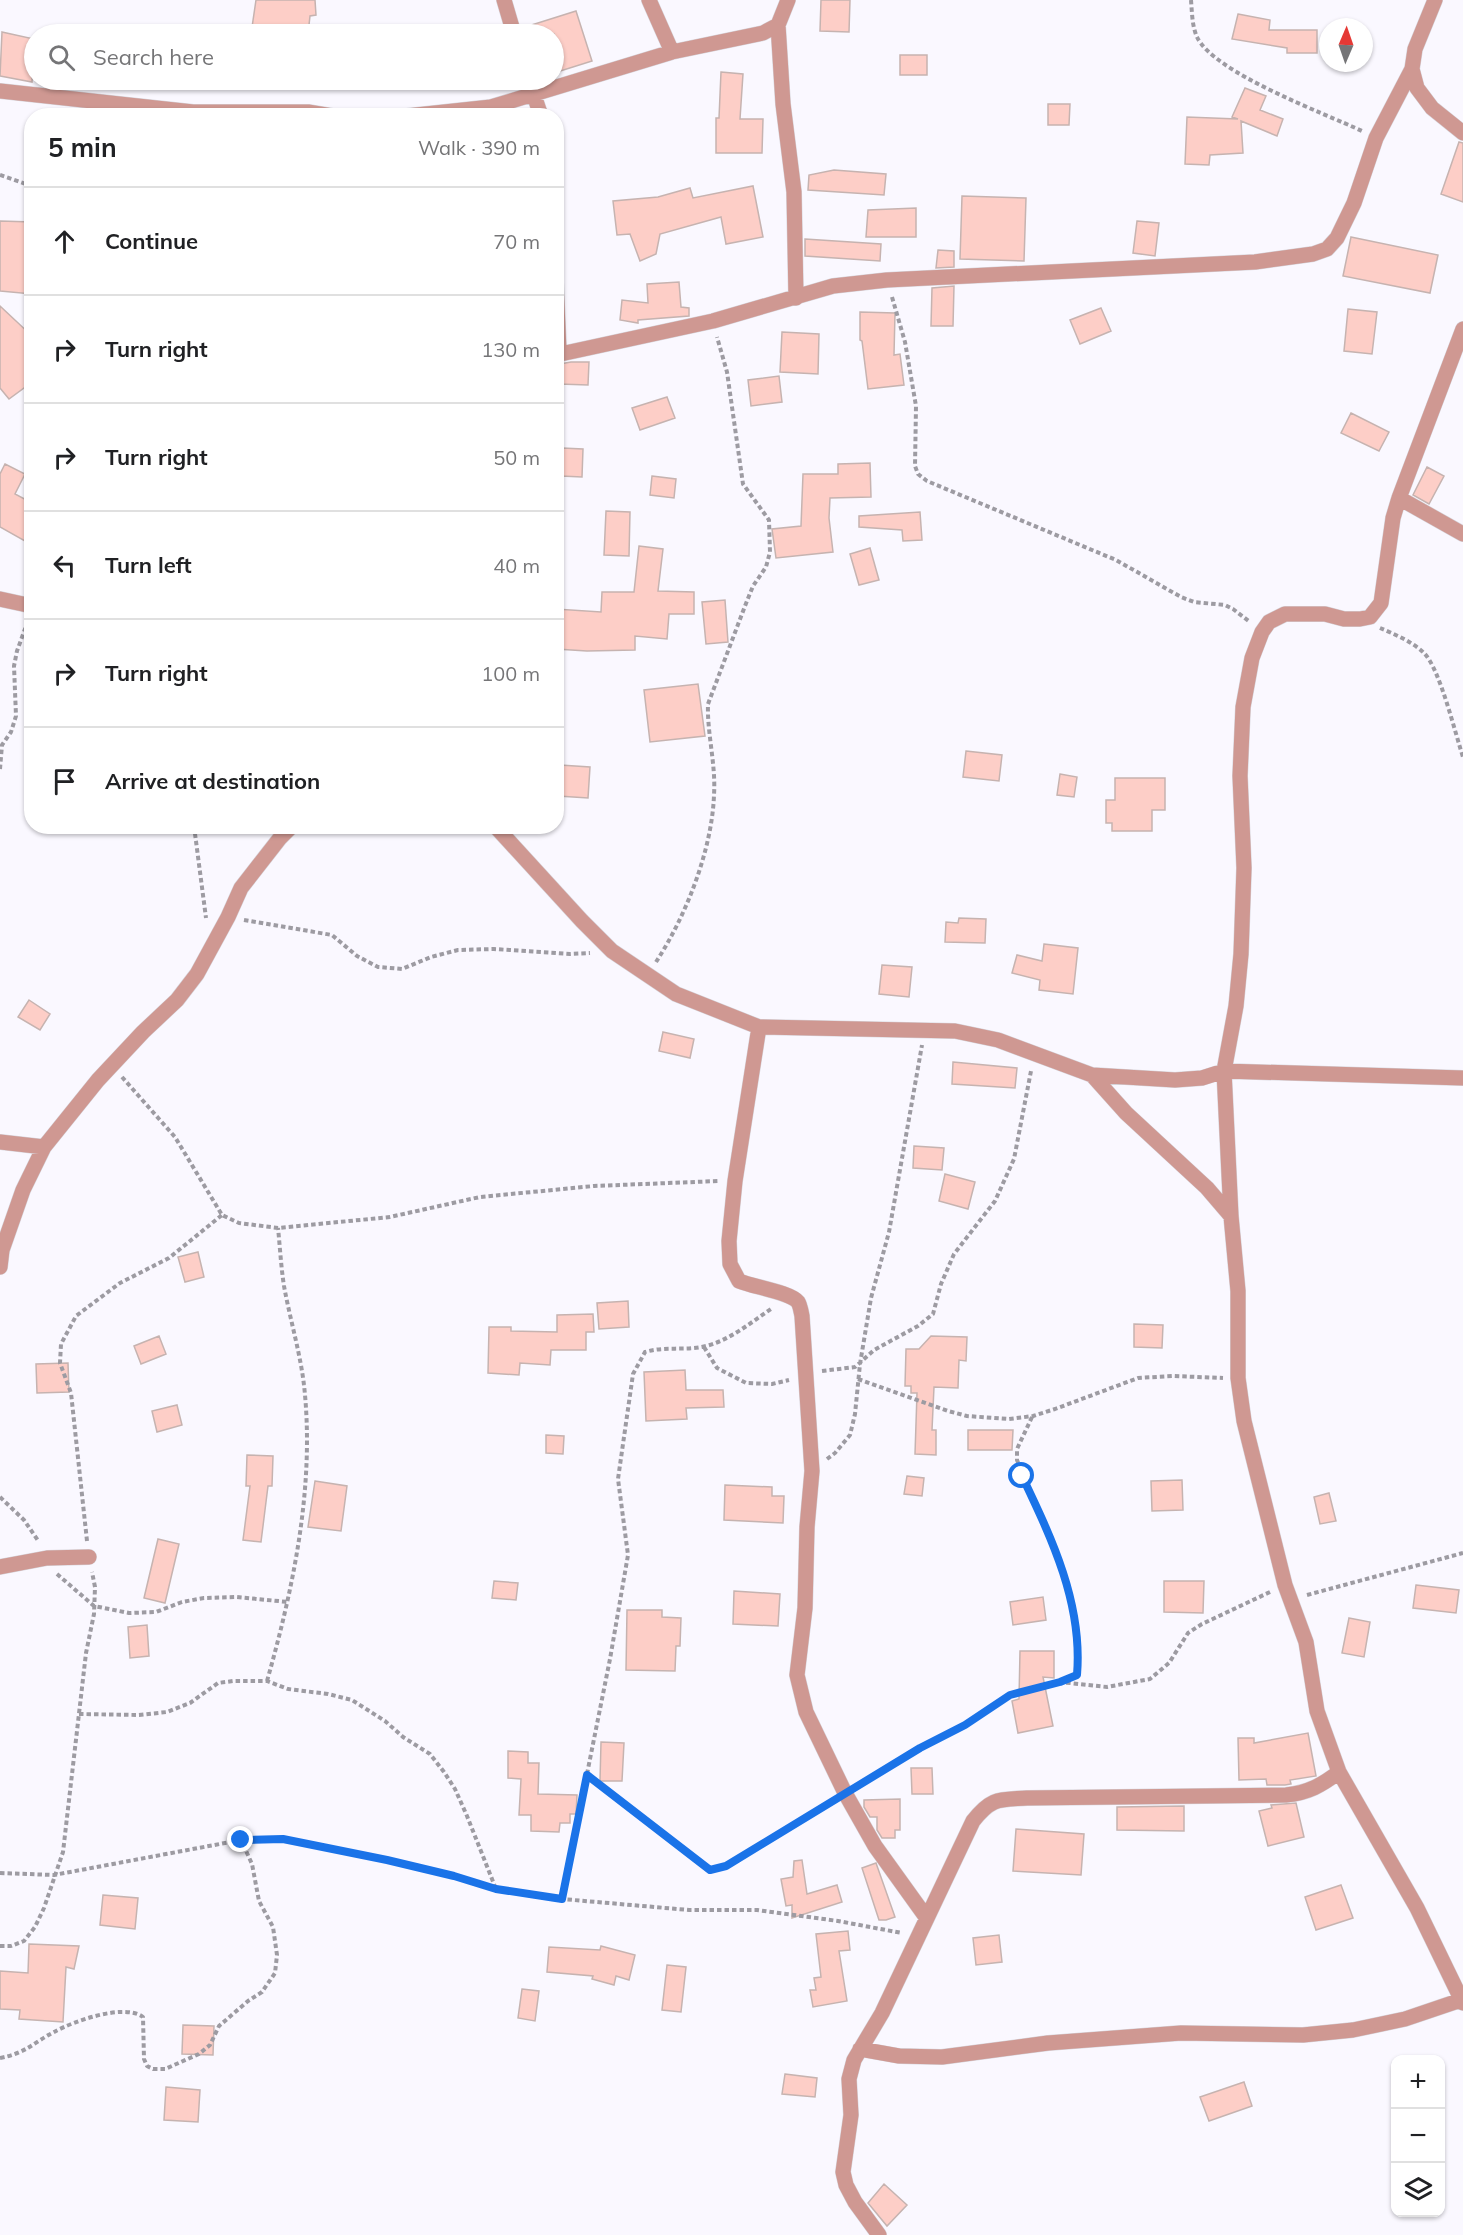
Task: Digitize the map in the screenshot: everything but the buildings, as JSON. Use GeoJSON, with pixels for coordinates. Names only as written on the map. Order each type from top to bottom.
{"type":"FeatureCollection","features":[{"type":"Feature","properties":{"kind":"street"},"geometry":{"type":"LineString","coordinates":[[504,0],[511,24]]}},
{"type":"Feature","properties":{"kind":"street"},"geometry":{"type":"LineString","coordinates":[[649,0],[672,52]]}},
{"type":"Feature","properties":{"kind":"street"},"geometry":{"type":"LineString","coordinates":[[788,0],[778,26],[783,104],[794,192],[796,298]]}},
{"type":"Feature","properties":{"kind":"street"},"geometry":{"type":"LineString","coordinates":[[564,352],[713,321],[833,286],[887,280],[1255,262],[1313,254],[1327,249],[1344,226],[1376,138],[1412,69],[1415,49],[1435,0]]}},
{"type":"Feature","properties":{"kind":"street"},"geometry":{"type":"LineString","coordinates":[[564,78],[762,33],[778,26]]}},
{"type":"Feature","properties":{"kind":"street"},"geometry":{"type":"LineString","coordinates":[[1412,69],[1417,88],[1432,108],[1463,133]]}},
{"type":"Feature","properties":{"kind":"street"},"geometry":{"type":"LineString","coordinates":[[482,108],[491,107],[524,90]]}},
{"type":"Feature","properties":{"kind":"street"},"geometry":{"type":"LineString","coordinates":[[533,90],[539,108]]}},
{"type":"Feature","properties":{"kind":"street"},"geometry":{"type":"LineString","coordinates":[[0,91],[156,108]]}},
{"type":"Feature","properties":{"kind":"street"},"geometry":{"type":"LineString","coordinates":[[860,2049],[899,2056],[942,2057],[1048,2043],[1181,2033],[1303,2035],[1353,2030],[1405,2019],[1462,2001],[1445,1961],[1417,1908],[1339,1772],[1317,1711],[1306,1642],[1288,1592],[1244,1421],[1238,1378],[1238,1291],[1230,1216],[1224,1071],[1236,1006],[1241,954],[1244,867],[1240,776],[1243,707],[1252,658],[1262,632],[1269,622],[1284,614],[1325,614],[1360,620],[1370,617],[1381,603],[1393,519],[1399,498],[1463,329]]}},
{"type":"Feature","properties":{"kind":"street"},"geometry":{"type":"LineString","coordinates":[[1399,498],[1463,534]]}},
{"type":"Feature","properties":{"kind":"street"},"geometry":{"type":"LineString","coordinates":[[0,599],[24,604]]}},
{"type":"Feature","properties":{"kind":"street"},"geometry":{"type":"LineString","coordinates":[[0,1267],[2,1250],[23,1190],[44,1147],[98,1080],[184,992],[197,974],[228,918],[241,888],[284,834]]}},
{"type":"Feature","properties":{"kind":"street"},"geometry":{"type":"LineString","coordinates":[[502,834],[612,951],[676,994],[759,1027],[925,1030],[976,1034],[1092,1075],[1175,1080],[1202,1077],[1224,1071],[1463,1078]]}},
{"type":"Feature","properties":{"kind":"street"},"geometry":{"type":"LineString","coordinates":[[759,1027],[735,1181],[729,1241],[730,1263],[739,1281],[755,1288],[790,1296],[799,1303],[802,1316],[812,1471],[807,1527],[805,1608],[797,1675],[806,1712],[845,1793],[875,1846],[926,1917]]}},
{"type":"Feature","properties":{"kind":"street"},"geometry":{"type":"LineString","coordinates":[[1092,1075],[1126,1113],[1207,1188],[1230,1216]]}},
{"type":"Feature","properties":{"kind":"street"},"geometry":{"type":"LineString","coordinates":[[0,1142],[44,1147]]}},
{"type":"Feature","properties":{"kind":"street"},"geometry":{"type":"LineString","coordinates":[[0,1567],[47,1558],[89,1557]]}},
{"type":"Feature","properties":{"kind":"street"},"geometry":{"type":"LineString","coordinates":[[879,2235],[855,2202],[846,2185],[843,2172],[851,2115],[849,2079],[854,2060],[882,2013],[926,1917],[974,1821],[985,1806],[997,1801],[1027,1798],[1298,1794],[1318,1787],[1339,1772]]}},
{"type":"Feature","properties":{"kind":"path"},"geometry":{"type":"LineString","coordinates":[[1191,0],[1197,36],[1204,48],[1224,64],[1261,85],[1376,138]]}},
{"type":"Feature","properties":{"kind":"path"},"geometry":{"type":"LineString","coordinates":[[0,175],[24,183]]}},
{"type":"Feature","properties":{"kind":"path"},"geometry":{"type":"LineString","coordinates":[[887,280],[905,342],[916,406],[915,466],[918,474],[927,481],[1116,560],[1181,597],[1194,602],[1225,605],[1262,632]]}},
{"type":"Feature","properties":{"kind":"path"},"geometry":{"type":"LineString","coordinates":[[648,975],[674,934],[695,881],[710,832],[714,794],[707,719],[708,704],[753,586],[766,567],[770,552],[769,520],[743,484],[727,372],[713,321]]}},
{"type":"Feature","properties":{"kind":"path"},"geometry":{"type":"LineString","coordinates":[[1360,620],[1424,652],[1431,662],[1463,757]]}},
{"type":"Feature","properties":{"kind":"path"},"geometry":{"type":"LineString","coordinates":[[0,770],[2,745],[11,732],[16,716],[14,666],[24,632]]}},
{"type":"Feature","properties":{"kind":"path"},"geometry":{"type":"LineString","coordinates":[[195,834],[206,919]]}},
{"type":"Feature","properties":{"kind":"path"},"geometry":{"type":"LineString","coordinates":[[228,918],[332,935],[357,956],[378,967],[402,969],[431,957],[458,951],[494,949],[570,954],[612,951]]}},
{"type":"Feature","properties":{"kind":"path"},"geometry":{"type":"LineString","coordinates":[[812,1471],[835,1453],[850,1435],[871,1298],[889,1232],[925,1030]]}},
{"type":"Feature","properties":{"kind":"path"},"geometry":{"type":"LineString","coordinates":[[704,1347],[717,1368],[746,1383],[772,1384],[807,1374],[852,1368],[860,1364],[874,1350],[918,1326],[933,1314],[944,1275],[954,1254],[995,1200],[1014,1159],[1035,1054]]}},
{"type":"Feature","properties":{"kind":"path"},"geometry":{"type":"LineString","coordinates":[[113,1064],[175,1137],[222,1215],[239,1223],[278,1228],[390,1217],[480,1197],[594,1186],[735,1181]]}},
{"type":"Feature","properties":{"kind":"path"},"geometry":{"type":"LineString","coordinates":[[0,1946],[11,1946],[24,1941],[29,1934],[44,1908],[63,1852],[94,1606],[95,1587],[89,1557],[71,1393],[60,1363],[61,1344],[76,1316],[120,1283],[169,1258],[222,1215]]}},
{"type":"Feature","properties":{"kind":"path"},"geometry":{"type":"LineString","coordinates":[[267,1681],[288,1602],[300,1530],[307,1459],[304,1383],[284,1285],[278,1228]]}},
{"type":"Feature","properties":{"kind":"path"},"geometry":{"type":"LineString","coordinates":[[562,1899],[628,1555],[618,1479],[633,1374],[645,1352],[654,1349],[704,1347],[724,1340],[790,1296]]}},
{"type":"Feature","properties":{"kind":"path"},"geometry":{"type":"LineString","coordinates":[[858,1379],[892,1393],[967,1416],[1009,1419],[1033,1416],[1138,1378],[1173,1376],[1238,1378]]}},
{"type":"Feature","properties":{"kind":"path"},"geometry":{"type":"LineString","coordinates":[[587,1775],[710,1870],[726,1866],[920,1748],[965,1725],[1010,1695],[1060,1682],[1077,1675],[1078,1639],[1069,1587],[1017,1460],[1017,1449],[1033,1416]]}},
{"type":"Feature","properties":{"kind":"path"},"geometry":{"type":"LineString","coordinates":[[1060,1682],[1107,1687],[1150,1678],[1169,1663],[1188,1633],[1202,1624],[1288,1592],[1463,1553]]}},
{"type":"Feature","properties":{"kind":"path"},"geometry":{"type":"LineString","coordinates":[[94,1606],[129,1613],[156,1612],[182,1602],[204,1598],[237,1597],[288,1602]]}},
{"type":"Feature","properties":{"kind":"path"},"geometry":{"type":"LineString","coordinates":[[79,1714],[139,1715],[167,1712],[190,1703],[218,1683],[233,1681],[267,1681],[288,1689],[328,1694],[352,1700],[385,1721],[403,1737],[430,1755],[456,1789],[496,1889]]}},
{"type":"Feature","properties":{"kind":"path"},"geometry":{"type":"LineString","coordinates":[[0,1873],[54,1875],[241,1840],[283,1839],[387,1860],[496,1889],[562,1899],[689,1910],[757,1910],[838,1921],[918,1936]]}},
{"type":"Feature","properties":{"kind":"path"},"geometry":{"type":"LineString","coordinates":[[0,2058],[12,2056],[35,2046],[54,2032],[88,2018],[128,2012],[137,2012],[143,2017],[144,2059],[147,2066],[153,2069],[165,2069],[181,2063],[210,2045],[219,2026],[262,1992],[274,1973],[277,1955],[273,1927],[259,1901],[252,1864],[241,1840]]}},
{"type":"Feature","properties":{"kind":"route"},"geometry":{"type":"LineString","coordinates":[[241,1840],[283,1839],[387,1860],[496,1889],[562,1899],[587,1775],[710,1870],[726,1866],[920,1748],[965,1725],[1010,1695],[1060,1682],[1077,1675],[1078,1639],[1069,1587],[1022,1476]]}}]}
